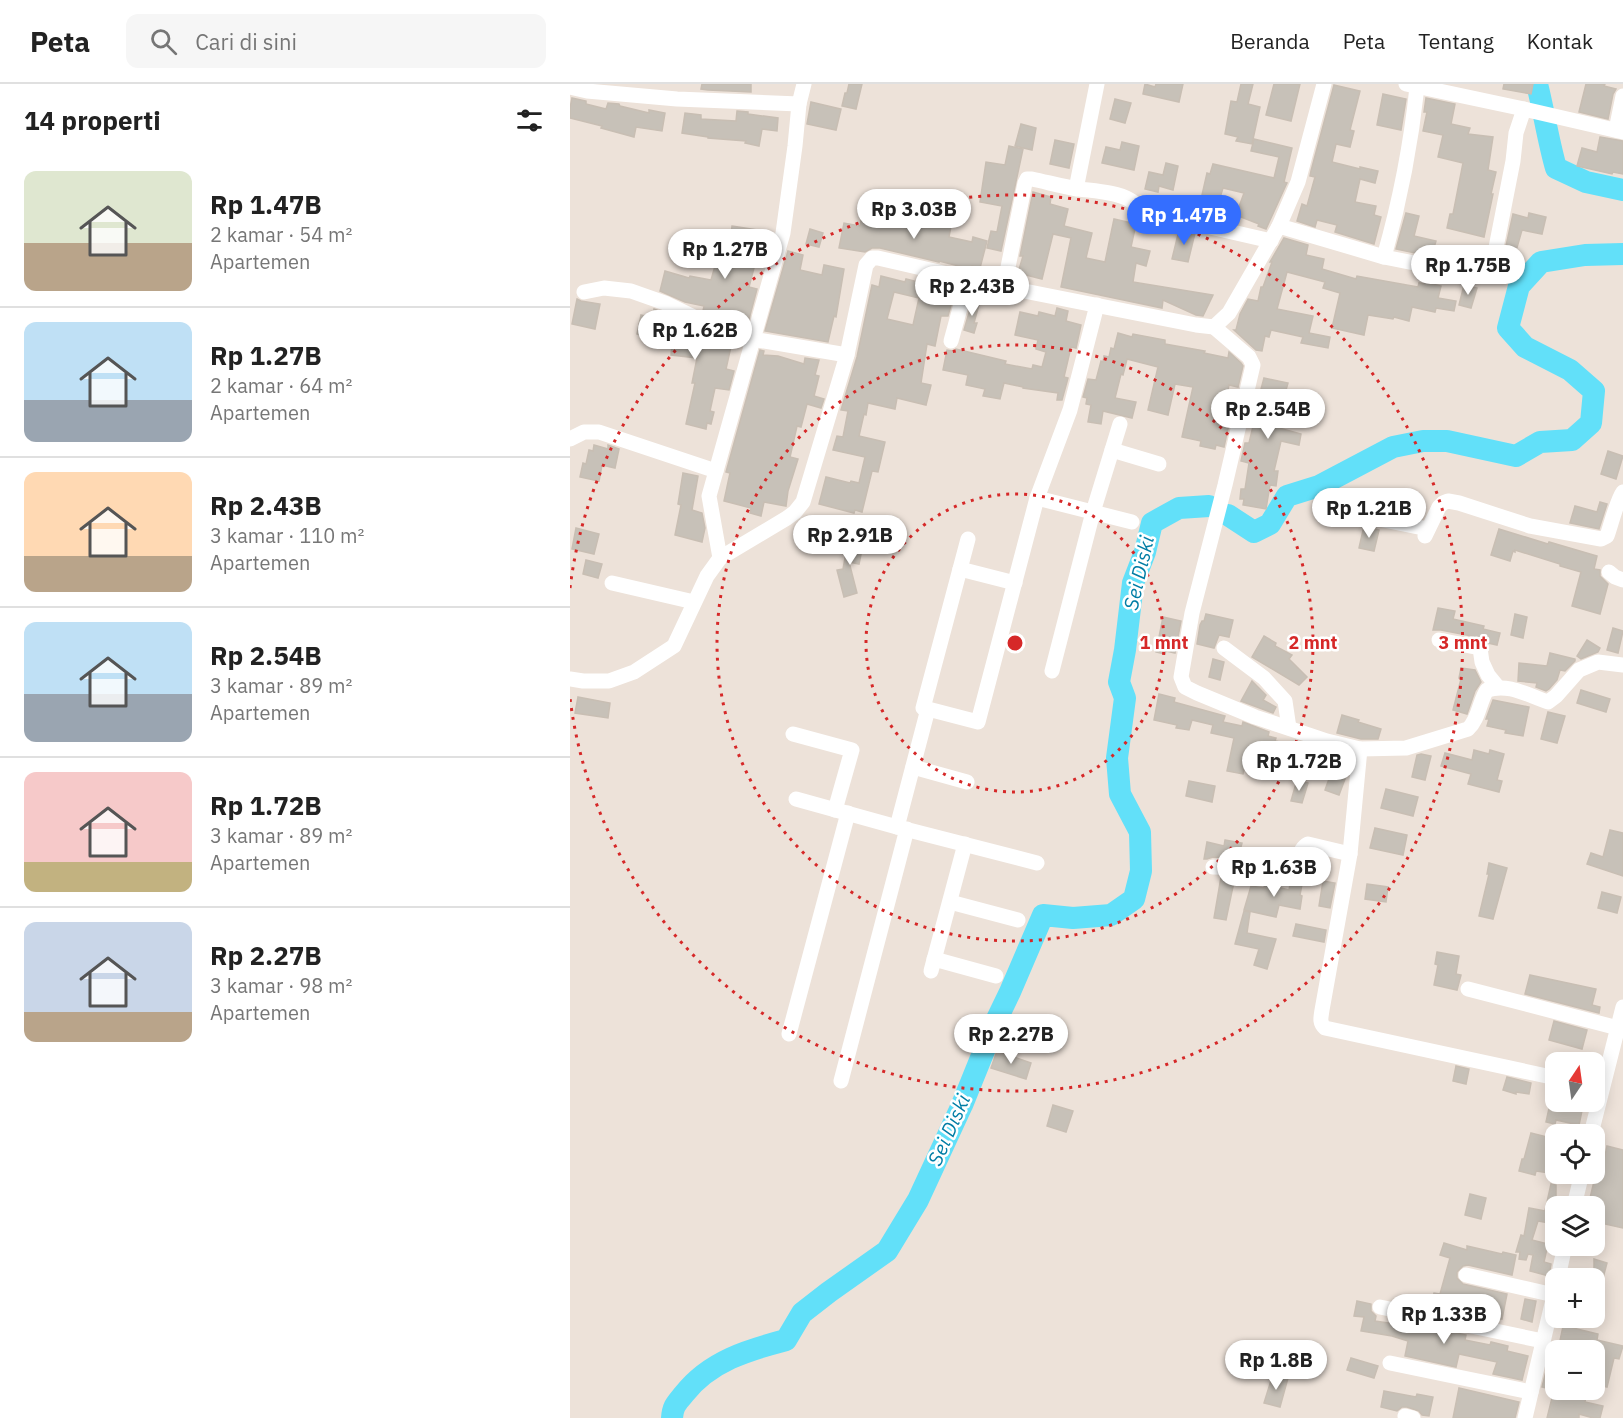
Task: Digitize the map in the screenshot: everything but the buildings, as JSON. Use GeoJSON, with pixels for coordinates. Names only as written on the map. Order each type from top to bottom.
{"type":"FeatureCollection","features":[{"type":"Feature","properties":{"kind":"street"},"geometry":{"type":"LineString","coordinates":[[720,558],[709,496],[783,233],[799,104],[804,84]]}},
{"type":"Feature","properties":{"kind":"street"},"geometry":{"type":"LineString","coordinates":[[1076,189],[1097,84]]}},
{"type":"Feature","properties":{"kind":"street"},"geometry":{"type":"LineString","coordinates":[[1214,327],[1229,313],[1279,226],[1298,182],[1324,84]]}},
{"type":"Feature","properties":{"kind":"street"},"geometry":{"type":"LineString","coordinates":[[1384,257],[1395,219],[1413,130],[1412,85],[1452,88],[1619,131],[1623,96]]}},
{"type":"Feature","properties":{"kind":"street"},"geometry":{"type":"LineString","coordinates":[[570,87],[587,91],[676,99],[799,104]]}},
{"type":"Feature","properties":{"kind":"street"},"geometry":{"type":"LineString","coordinates":[[1279,226],[1384,257],[1488,276],[1492,268],[1513,161],[1516,133],[1537,111]]}},
{"type":"Feature","properties":{"kind":"street"},"geometry":{"type":"LineString","coordinates":[[1004,287],[1025,183],[1028,179],[1127,198],[1145,212],[1271,242]]}},
{"type":"Feature","properties":{"kind":"street"},"geometry":{"type":"LineString","coordinates":[[570,679],[609,681],[634,672],[674,646],[707,576],[720,558],[795,512],[802,502],[847,355],[866,265],[872,258],[1004,287],[1214,327],[1249,357],[1253,365],[1192,613],[1181,677],[1185,687],[1255,717],[1327,741],[1360,749],[1406,748],[1468,729],[1474,723],[1487,690],[1497,686],[1513,688],[1548,702],[1579,670],[1598,662],[1623,665]]}},
{"type":"Feature","properties":{"kind":"street"},"geometry":{"type":"LineString","coordinates":[[951,341],[968,279]]}},
{"type":"Feature","properties":{"kind":"street"},"geometry":{"type":"LineString","coordinates":[[584,292],[604,288],[631,291],[752,339],[847,355]]}},
{"type":"Feature","properties":{"kind":"street"},"geometry":{"type":"LineString","coordinates":[[968,539],[923,708],[978,722],[1037,498],[1070,410],[1097,305]]}},
{"type":"Feature","properties":{"kind":"street"},"geometry":{"type":"LineString","coordinates":[[1052,671],[1120,424]]}},
{"type":"Feature","properties":{"kind":"street"},"geometry":{"type":"LineString","coordinates":[[570,439],[584,432],[599,432],[716,471]]}},
{"type":"Feature","properties":{"kind":"street"},"geometry":{"type":"LineString","coordinates":[[1112,450],[1159,464]]}},
{"type":"Feature","properties":{"kind":"street"},"geometry":{"type":"LineString","coordinates":[[1369,517],[1426,533],[1439,507],[1448,501],[1482,509],[1542,529],[1601,539],[1607,536],[1619,497],[1623,492]]}},
{"type":"Feature","properties":{"kind":"street"},"geometry":{"type":"LineString","coordinates":[[1037,498],[1132,522]]}},
{"type":"Feature","properties":{"kind":"street"},"geometry":{"type":"LineString","coordinates":[[960,569],[1015,583]]}},
{"type":"Feature","properties":{"kind":"street"},"geometry":{"type":"LineString","coordinates":[[1609,572],[1615,578],[1623,580]]}},
{"type":"Feature","properties":{"kind":"street"},"geometry":{"type":"LineString","coordinates":[[612,583],[694,602]]}},
{"type":"Feature","properties":{"kind":"street"},"geometry":{"type":"LineString","coordinates":[[1439,640],[1480,648],[1482,663],[1497,686]]}},
{"type":"Feature","properties":{"kind":"street"},"geometry":{"type":"LineString","coordinates":[[1224,648],[1264,678],[1285,701],[1289,728]]}},
{"type":"Feature","properties":{"kind":"street"},"geometry":{"type":"LineString","coordinates":[[841,1081],[928,709]]}},
{"type":"Feature","properties":{"kind":"street"},"geometry":{"type":"LineString","coordinates":[[789,1034],[841,812],[852,750],[793,734]]}},
{"type":"Feature","properties":{"kind":"street"},"geometry":{"type":"LineString","coordinates":[[1360,749],[1350,854],[1322,1010],[1322,1026],[1545,1075]]}},
{"type":"Feature","properties":{"kind":"street"},"geometry":{"type":"LineString","coordinates":[[913,767],[967,782]]}},
{"type":"Feature","properties":{"kind":"street"},"geometry":{"type":"LineString","coordinates":[[796,799],[1036,863]]}},
{"type":"Feature","properties":{"kind":"street"},"geometry":{"type":"LineString","coordinates":[[965,844],[933,965],[996,976]]}},
{"type":"Feature","properties":{"kind":"street"},"geometry":{"type":"LineString","coordinates":[[1213,867],[1291,869],[1296,865],[1303,848],[1308,844],[1350,854]]}},
{"type":"Feature","properties":{"kind":"street"},"geometry":{"type":"LineString","coordinates":[[950,902],[1018,920]]}},
{"type":"Feature","properties":{"kind":"street"},"geometry":{"type":"LineString","coordinates":[[1468,989],[1618,1028]]}},
{"type":"Feature","properties":{"kind":"street"},"geometry":{"type":"LineString","coordinates":[[1605,1076],[1618,1051],[1618,1028],[1623,1007]]}},
{"type":"Feature","properties":{"kind":"street"},"geometry":{"type":"LineString","coordinates":[[1466,1275],[1545,1289]]}},
{"type":"Feature","properties":{"kind":"street"},"geometry":{"type":"LineString","coordinates":[[1380,1307],[1543,1341]]}},
{"type":"Feature","properties":{"kind":"street"},"geometry":{"type":"LineString","coordinates":[[1525,1418],[1546,1328]]}},
{"type":"Feature","properties":{"kind":"street"},"geometry":{"type":"LineString","coordinates":[[1390,1363],[1531,1392]]}},
{"type":"Feature","properties":{"kind":"waterway","name":"Sei Diski"},"geometry":{"type":"LineString","coordinates":[[1537,84],[1556,168],[1586,182],[1623,190]]}},
{"type":"Feature","properties":{"kind":"waterway","name":"Sei Diski"},"geometry":{"type":"LineString","coordinates":[[1228,515],[1254,532],[1270,524],[1287,496],[1319,486],[1393,447],[1423,441],[1447,441],[1516,456],[1540,442],[1572,440],[1591,423],[1594,391],[1570,370],[1525,347],[1508,328],[1519,286],[1541,262],[1585,255],[1623,254]]}},
{"type":"Feature","properties":{"kind":"waterway","name":"Sei Diski"},"geometry":{"type":"LineString","coordinates":[[672,1418],[677,1402],[706,1373],[730,1358],[786,1340],[802,1313],[887,1251],[918,1200],[962,1105],[1043,915],[1073,918],[1111,915],[1134,899],[1141,871],[1140,832],[1120,794],[1117,758],[1125,698],[1119,682],[1133,583],[1145,552],[1152,523],[1179,508],[1209,506]]}}]}
